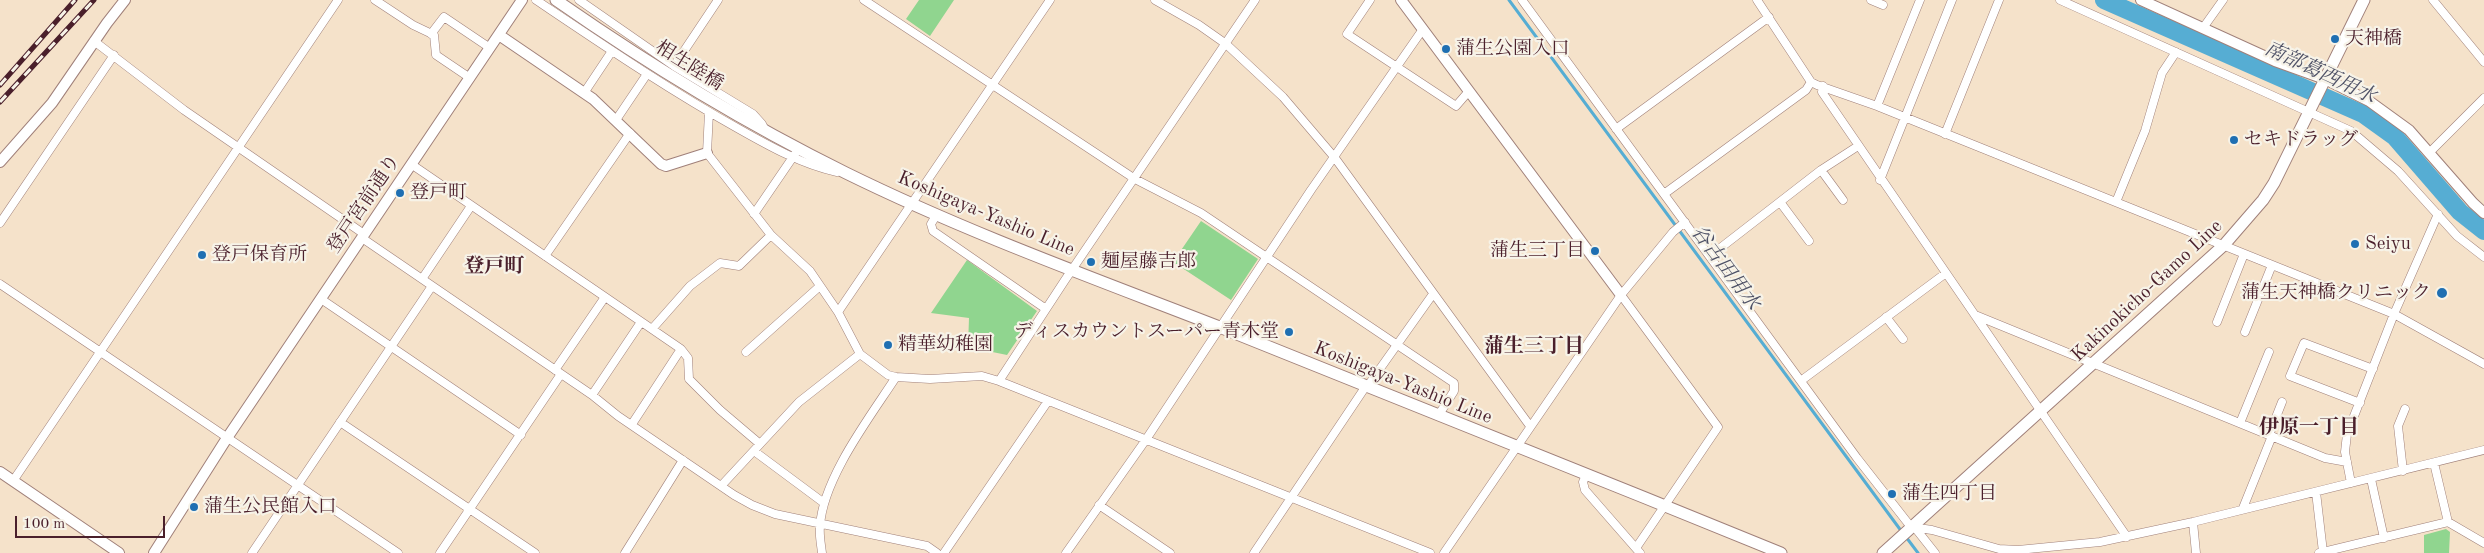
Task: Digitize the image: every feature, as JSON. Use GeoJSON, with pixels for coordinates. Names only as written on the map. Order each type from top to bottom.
{"type":"FeatureCollection","features":[{"type":"Feature","properties":{"kind":"main road"},"geometry":{"type":"LineString","coordinates":[[556,0],[616,48]]}},
{"type":"Feature","properties":{"kind":"main road","name":"Kakinokicho-Gamo Line"},"geometry":{"type":"LineString","coordinates":[[1883,553],[1914,528],[2224,245],[2263,200],[2364,0]]}},
{"type":"Feature","properties":{"kind":"main road","name":"相生陸橋"},"geometry":{"type":"LineString","coordinates":[[616,48],[740,118]]}},
{"type":"Feature","properties":{"kind":"main road","name":"Koshigaya-Yashio Line"},"geometry":{"type":"LineString","coordinates":[[740,118],[796,152],[936,214],[1664,506],[1758,549],[1781,553]]}},
{"type":"Feature","properties":{"kind":"street"},"geometry":{"type":"LineString","coordinates":[[0,162],[52,103],[94,41],[125,0]]}},
{"type":"Feature","properties":{"kind":"street"},"geometry":{"type":"LineString","coordinates":[[14,481],[338,0]]}},
{"type":"Feature","properties":{"kind":"street"},"geometry":{"type":"LineString","coordinates":[[375,0],[412,25],[434,36],[436,55],[470,78]]}},
{"type":"Feature","properties":{"kind":"street","name":"登戸宮前通り"},"geometry":{"type":"LineString","coordinates":[[154,553],[227,438],[522,0]]}},
{"type":"Feature","properties":{"kind":"street"},"geometry":{"type":"LineString","coordinates":[[536,0],[616,48],[647,74],[708,112],[796,152],[754,214]]}},
{"type":"Feature","properties":{"kind":"street"},"geometry":{"type":"LineString","coordinates":[[579,0],[674,66],[753,114],[762,124],[765,132]]}},
{"type":"Feature","properties":{"kind":"street"},"geometry":{"type":"LineString","coordinates":[[674,66],[718,0]]}},
{"type":"Feature","properties":{"kind":"street"},"geometry":{"type":"LineString","coordinates":[[864,0],[1135,179],[1201,212],[1454,383],[1454,391],[1438,416]]}},
{"type":"Feature","properties":{"kind":"street"},"geometry":{"type":"LineString","coordinates":[[838,312],[1050,0]]}},
{"type":"Feature","properties":{"kind":"street"},"geometry":{"type":"LineString","coordinates":[[1155,0],[1199,25],[1226,44],[1283,97],[1335,158],[1530,426]]}},
{"type":"Feature","properties":{"kind":"street"},"geometry":{"type":"LineString","coordinates":[[999,381],[1255,0]]}},
{"type":"Feature","properties":{"kind":"street"},"geometry":{"type":"LineString","coordinates":[[1370,0],[1347,34],[1456,106],[1469,91]]}},
{"type":"Feature","properties":{"kind":"street"},"geometry":{"type":"LineString","coordinates":[[1400,0],[1621,294],[1718,427],[1664,506],[1637,551],[1585,490],[1583,482],[1586,475]]}},
{"type":"Feature","properties":{"kind":"street"},"geometry":{"type":"LineString","coordinates":[[1757,0],[1811,82],[1877,106],[2394,314],[2484,364]]}},
{"type":"Feature","properties":{"kind":"street"},"geometry":{"type":"LineString","coordinates":[[1871,0],[1883,5]]}},
{"type":"Feature","properties":{"kind":"street"},"geometry":{"type":"LineString","coordinates":[[1877,106],[1920,0]]}},
{"type":"Feature","properties":{"kind":"street"},"geometry":{"type":"LineString","coordinates":[[1880,180],[1952,0]]}},
{"type":"Feature","properties":{"kind":"street"},"geometry":{"type":"LineString","coordinates":[[1945,134],[1999,0]]}},
{"type":"Feature","properties":{"kind":"street"},"geometry":{"type":"LineString","coordinates":[[2060,0],[2310,110],[2342,126],[2367,143],[2398,171],[2457,236],[2484,257]]}},
{"type":"Feature","properties":{"kind":"street"},"geometry":{"type":"LineString","coordinates":[[2141,0],[2369,101],[2402,124],[2472,203],[2484,213]]}},
{"type":"Feature","properties":{"kind":"street"},"geometry":{"type":"LineString","coordinates":[[2203,28],[2223,0]]}},
{"type":"Feature","properties":{"kind":"street"},"geometry":{"type":"LineString","coordinates":[[2433,0],[2484,62]]}},
{"type":"Feature","properties":{"kind":"street"},"geometry":{"type":"LineString","coordinates":[[1525,1],[1664,194],[1802,380],[1934,553]]}},
{"type":"Feature","properties":{"kind":"street"},"geometry":{"type":"LineString","coordinates":[[431,34],[444,17],[490,48]]}},
{"type":"Feature","properties":{"kind":"street"},"geometry":{"type":"LineString","coordinates":[[1616,129],[1769,17]]}},
{"type":"Feature","properties":{"kind":"street"},"geometry":{"type":"LineString","coordinates":[[1066,553],[1098,505],[1145,441],[1267,256],[1422,29]]}},
{"type":"Feature","properties":{"kind":"street"},"geometry":{"type":"LineString","coordinates":[[499,35],[584,93],[666,166],[707,153]]}},
{"type":"Feature","properties":{"kind":"street"},"geometry":{"type":"LineString","coordinates":[[94,41],[184,110],[363,236],[422,280],[592,394],[618,416],[721,486],[752,504],[775,514],[927,546],[937,553]]}},
{"type":"Feature","properties":{"kind":"street"},"geometry":{"type":"LineString","coordinates":[[584,93],[616,48]]}},
{"type":"Feature","properties":{"kind":"street"},"geometry":{"type":"LineString","coordinates":[[2116,202],[2145,131],[2162,73],[2176,52]]}},
{"type":"Feature","properties":{"kind":"street"},"geometry":{"type":"LineString","coordinates":[[0,223],[114,55]]}},
{"type":"Feature","properties":{"kind":"street"},"geometry":{"type":"LineString","coordinates":[[616,120],[647,74]]}},
{"type":"Feature","properties":{"kind":"street"},"geometry":{"type":"LineString","coordinates":[[1664,194],[1806,90],[1811,82]]}},
{"type":"Feature","properties":{"kind":"street"},"geometry":{"type":"LineString","coordinates":[[1823,86],[1822,92],[1880,180],[2127,537]]}},
{"type":"Feature","properties":{"kind":"street"},"geometry":{"type":"LineString","coordinates":[[2429,153],[2484,98]]}},
{"type":"Feature","properties":{"kind":"street"},"geometry":{"type":"LineString","coordinates":[[708,112],[707,153],[771,235],[808,269],[838,312],[860,354],[888,375],[930,379],[982,376],[999,381],[1145,441],[1430,553]]}},
{"type":"Feature","properties":{"kind":"street"},"geometry":{"type":"LineString","coordinates":[[545,256],[630,133]]}},
{"type":"Feature","properties":{"kind":"street"},"geometry":{"type":"LineString","coordinates":[[1710,256],[1821,170],[1858,146]]}},
{"type":"Feature","properties":{"kind":"street"},"geometry":{"type":"LineString","coordinates":[[411,164],[681,350],[688,358],[689,379],[720,410],[760,444]]}},
{"type":"Feature","properties":{"kind":"street"},"geometry":{"type":"LineString","coordinates":[[1821,170],[1843,200]]}},
{"type":"Feature","properties":{"kind":"street"},"geometry":{"type":"LineString","coordinates":[[1780,202],[1809,241]]}},
{"type":"Feature","properties":{"kind":"street"},"geometry":{"type":"LineString","coordinates":[[422,280],[471,206]]}},
{"type":"Feature","properties":{"kind":"street"},"geometry":{"type":"LineString","coordinates":[[936,214],[931,224],[933,231],[1046,309]]}},
{"type":"Feature","properties":{"kind":"street"},"geometry":{"type":"LineString","coordinates":[[2351,483],[2345,452],[2347,434],[2394,314],[2438,214]]}},
{"type":"Feature","properties":{"kind":"street"},"geometry":{"type":"LineString","coordinates":[[1444,553],[1621,294],[1673,232],[1685,222]]}},
{"type":"Feature","properties":{"kind":"street"},"geometry":{"type":"LineString","coordinates":[[652,329],[690,286],[720,263],[739,266],[771,235]]}},
{"type":"Feature","properties":{"kind":"street"},"geometry":{"type":"LineString","coordinates":[[2217,322],[2244,254]]}},
{"type":"Feature","properties":{"kind":"street"},"geometry":{"type":"LineString","coordinates":[[2245,332],[2272,265]]}},
{"type":"Feature","properties":{"kind":"street"},"geometry":{"type":"LineString","coordinates":[[1802,380],[1946,273]]}},
{"type":"Feature","properties":{"kind":"street"},"geometry":{"type":"LineString","coordinates":[[0,284],[398,553]]}},
{"type":"Feature","properties":{"kind":"street"},"geometry":{"type":"LineString","coordinates":[[252,553],[432,286]]}},
{"type":"Feature","properties":{"kind":"street"},"geometry":{"type":"LineString","coordinates":[[746,352],[820,286]]}},
{"type":"Feature","properties":{"kind":"street"},"geometry":{"type":"LineString","coordinates":[[1254,553],[1433,294]]}},
{"type":"Feature","properties":{"kind":"street"},"geometry":{"type":"LineString","coordinates":[[440,553],[520,435],[605,297]]}},
{"type":"Feature","properties":{"kind":"street"},"geometry":{"type":"LineString","coordinates":[[321,299],[520,435]]}},
{"type":"Feature","properties":{"kind":"street"},"geometry":{"type":"LineString","coordinates":[[1975,315],[2095,362],[2325,458],[2347,462]]}},
{"type":"Feature","properties":{"kind":"street"},"geometry":{"type":"LineString","coordinates":[[1886,317],[1903,339]]}},
{"type":"Feature","properties":{"kind":"street"},"geometry":{"type":"LineString","coordinates":[[592,394],[641,322]]}},
{"type":"Feature","properties":{"kind":"street"},"geometry":{"type":"LineString","coordinates":[[2360,402],[2290,376],[2304,343],[2373,369]]}},
{"type":"Feature","properties":{"kind":"street"},"geometry":{"type":"LineString","coordinates":[[632,424],[681,350]]}},
{"type":"Feature","properties":{"kind":"street"},"geometry":{"type":"LineString","coordinates":[[2240,423],[2269,352]]}},
{"type":"Feature","properties":{"kind":"street"},"geometry":{"type":"LineString","coordinates":[[721,486],[799,402],[860,354]]}},
{"type":"Feature","properties":{"kind":"street"},"geometry":{"type":"LineString","coordinates":[[822,553],[820,524],[824,503],[853,443],[896,377]]}},
{"type":"Feature","properties":{"kind":"street"},"geometry":{"type":"LineString","coordinates":[[944,553],[1048,401]]}},
{"type":"Feature","properties":{"kind":"street"},"geometry":{"type":"LineString","coordinates":[[2243,508],[2282,402]]}},
{"type":"Feature","properties":{"kind":"street"},"geometry":{"type":"LineString","coordinates":[[2403,471],[2398,426],[2405,409]]}},
{"type":"Feature","properties":{"kind":"street"},"geometry":{"type":"LineString","coordinates":[[340,422],[536,553]]}},
{"type":"Feature","properties":{"kind":"street"},"geometry":{"type":"LineString","coordinates":[[1914,528],[1932,530],[1999,549],[2065,546],[2127,537],[2193,522],[2243,508],[2316,492],[2484,450]]}},
{"type":"Feature","properties":{"kind":"street"},"geometry":{"type":"LineString","coordinates":[[754,451],[824,503]]}},
{"type":"Feature","properties":{"kind":"street"},"geometry":{"type":"LineString","coordinates":[[625,553],[683,460]]}},
{"type":"Feature","properties":{"kind":"street"},"geometry":{"type":"LineString","coordinates":[[2434,463],[2448,522]]}},
{"type":"Feature","properties":{"kind":"street"},"geometry":{"type":"LineString","coordinates":[[0,472],[119,553]]}},
{"type":"Feature","properties":{"kind":"street"},"geometry":{"type":"LineString","coordinates":[[2370,479],[2384,538]]}},
{"type":"Feature","properties":{"kind":"street"},"geometry":{"type":"LineString","coordinates":[[2316,492],[2321,553],[2448,522],[2484,543]]}},
{"type":"Feature","properties":{"kind":"street"},"geometry":{"type":"LineString","coordinates":[[1098,505],[1170,553]]}},
{"type":"Feature","properties":{"kind":"street"},"geometry":{"type":"LineString","coordinates":[[2193,522],[2196,553]]}},
{"type":"Feature","properties":{"kind":"green space"},"geometry":{"type":"Polygon","coordinates":[[[919,0],[954,0],[930,36],[906,19],[919,0]]]}},
{"type":"Feature","properties":{"kind":"green space"},"geometry":{"type":"Polygon","coordinates":[[[1201,221],[1258,259],[1231,300],[1173,262],[1201,221]]]}},
{"type":"Feature","properties":{"kind":"green space"},"geometry":{"type":"Polygon","coordinates":[[[967,260],[1037,311],[1007,355],[968,347],[969,318],[931,313],[967,260]]]}},
{"type":"Feature","properties":{"kind":"green space"},"geometry":{"type":"Polygon","coordinates":[[[2446,529],[2450,532],[2449,553],[2424,553],[2424,535],[2446,529]]]}},
{"type":"Feature","properties":{"kind":"waterway","name":"谷古田用水"},"geometry":{"type":"LineString","coordinates":[[1509,0],[1902,532]]}},
{"type":"Feature","properties":{"kind":"waterway","name":"南部葛西用水"},"geometry":{"type":"LineString","coordinates":[[2104,0],[2363,114],[2395,137],[2460,212],[2484,231]]}},
{"type":"Feature","properties":{"kind":"waterway","name":"谷古田用水"},"geometry":{"type":"LineString","coordinates":[[1906,537],[1918,553]]}},
{"type":"Feature","properties":{"kind":"railway"},"geometry":{"type":"LineString","coordinates":[[0,85],[75,0]]}},
{"type":"Feature","properties":{"kind":"railway"},"geometry":{"type":"LineString","coordinates":[[0,102],[94,0]]}},
{"type":"Feature","properties":{"kind":"place","name":"天神橋"},"geometry":{"type":"Point","coordinates":[2335,39]}},
{"type":"Feature","properties":{"kind":"place","name":"蒲生公園入口"},"geometry":{"type":"Point","coordinates":[1446,49]}},
{"type":"Feature","properties":{"kind":"place","name":"セキドラッグ"},"geometry":{"type":"Point","coordinates":[2234,140]}},
{"type":"Feature","properties":{"kind":"place","name":"登戸町"},"geometry":{"type":"Point","coordinates":[400,193]}},
{"type":"Feature","properties":{"kind":"place","name":"Seiyu"},"geometry":{"type":"Point","coordinates":[2355,244]}},
{"type":"Feature","properties":{"kind":"place","name":"蒲生三丁目"},"geometry":{"type":"Point","coordinates":[1595,251]}},
{"type":"Feature","properties":{"kind":"place","name":"登戸保育所"},"geometry":{"type":"Point","coordinates":[202,255]}},
{"type":"Feature","properties":{"kind":"place","name":"麺屋藤吉郎"},"geometry":{"type":"Point","coordinates":[1091,262]}},
{"type":"Feature","properties":{"kind":"place","name":"蒲生天神橋クリニック"},"geometry":{"type":"Point","coordinates":[2442,293]}},
{"type":"Feature","properties":{"kind":"place","name":"ディスカウントスーパー青木堂"},"geometry":{"type":"Point","coordinates":[1289,332]}},
{"type":"Feature","properties":{"kind":"place","name":"精華幼稚園"},"geometry":{"type":"Point","coordinates":[888,345]}},
{"type":"Feature","properties":{"kind":"place","name":"蒲生四丁目"},"geometry":{"type":"Point","coordinates":[1892,494]}},
{"type":"Feature","properties":{"kind":"place","name":"蒲生公民館入口"},"geometry":{"type":"Point","coordinates":[194,507]}},
{"type":"Feature","properties":{"kind":"district","name":"登戸町"},"geometry":{"type":"Point","coordinates":[494,267]}},
{"type":"Feature","properties":{"kind":"district","name":"蒲生三丁目"},"geometry":{"type":"Point","coordinates":[1534,347]}},
{"type":"Feature","properties":{"kind":"district","name":"伊原一丁目"},"geometry":{"type":"Point","coordinates":[2309,428]}}]}
